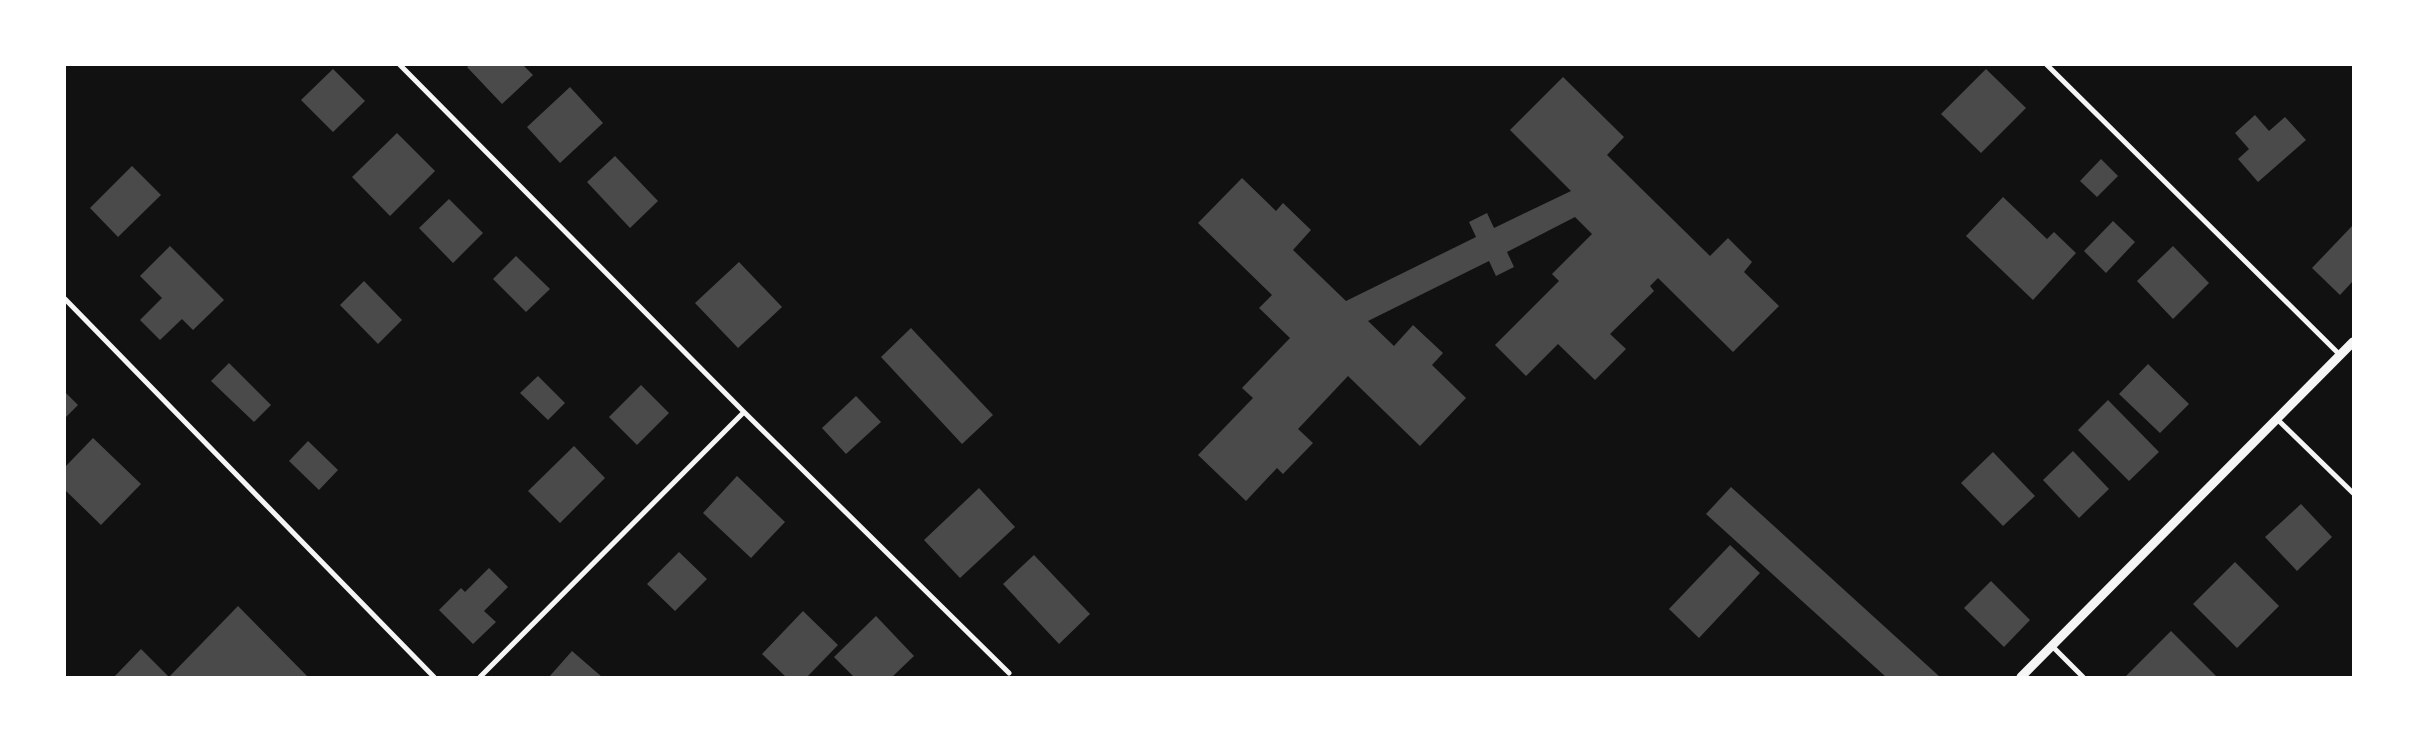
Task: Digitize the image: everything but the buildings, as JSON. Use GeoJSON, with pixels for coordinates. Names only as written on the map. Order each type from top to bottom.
{"type":"FeatureCollection","features":[{"type":"Feature","properties":{"kind":"street"},"geometry":{"type":"LineString","coordinates":[[400,65],[744,412],[1009,673]]}},
{"type":"Feature","properties":{"kind":"street"},"geometry":{"type":"LineString","coordinates":[[2047,65],[2340,355]]}},
{"type":"Feature","properties":{"kind":"street"},"geometry":{"type":"LineString","coordinates":[[65,299],[434,677]]}},
{"type":"Feature","properties":{"kind":"street"},"geometry":{"type":"LineString","coordinates":[[2021,677],[2353,342]]}},
{"type":"Feature","properties":{"kind":"street"},"geometry":{"type":"LineString","coordinates":[[480,677],[744,412]]}},
{"type":"Feature","properties":{"kind":"street"},"geometry":{"type":"LineString","coordinates":[[2277,418],[2353,492]]}},
{"type":"Feature","properties":{"kind":"street"},"geometry":{"type":"LineString","coordinates":[[2052,646],[2083,677]]}}]}
